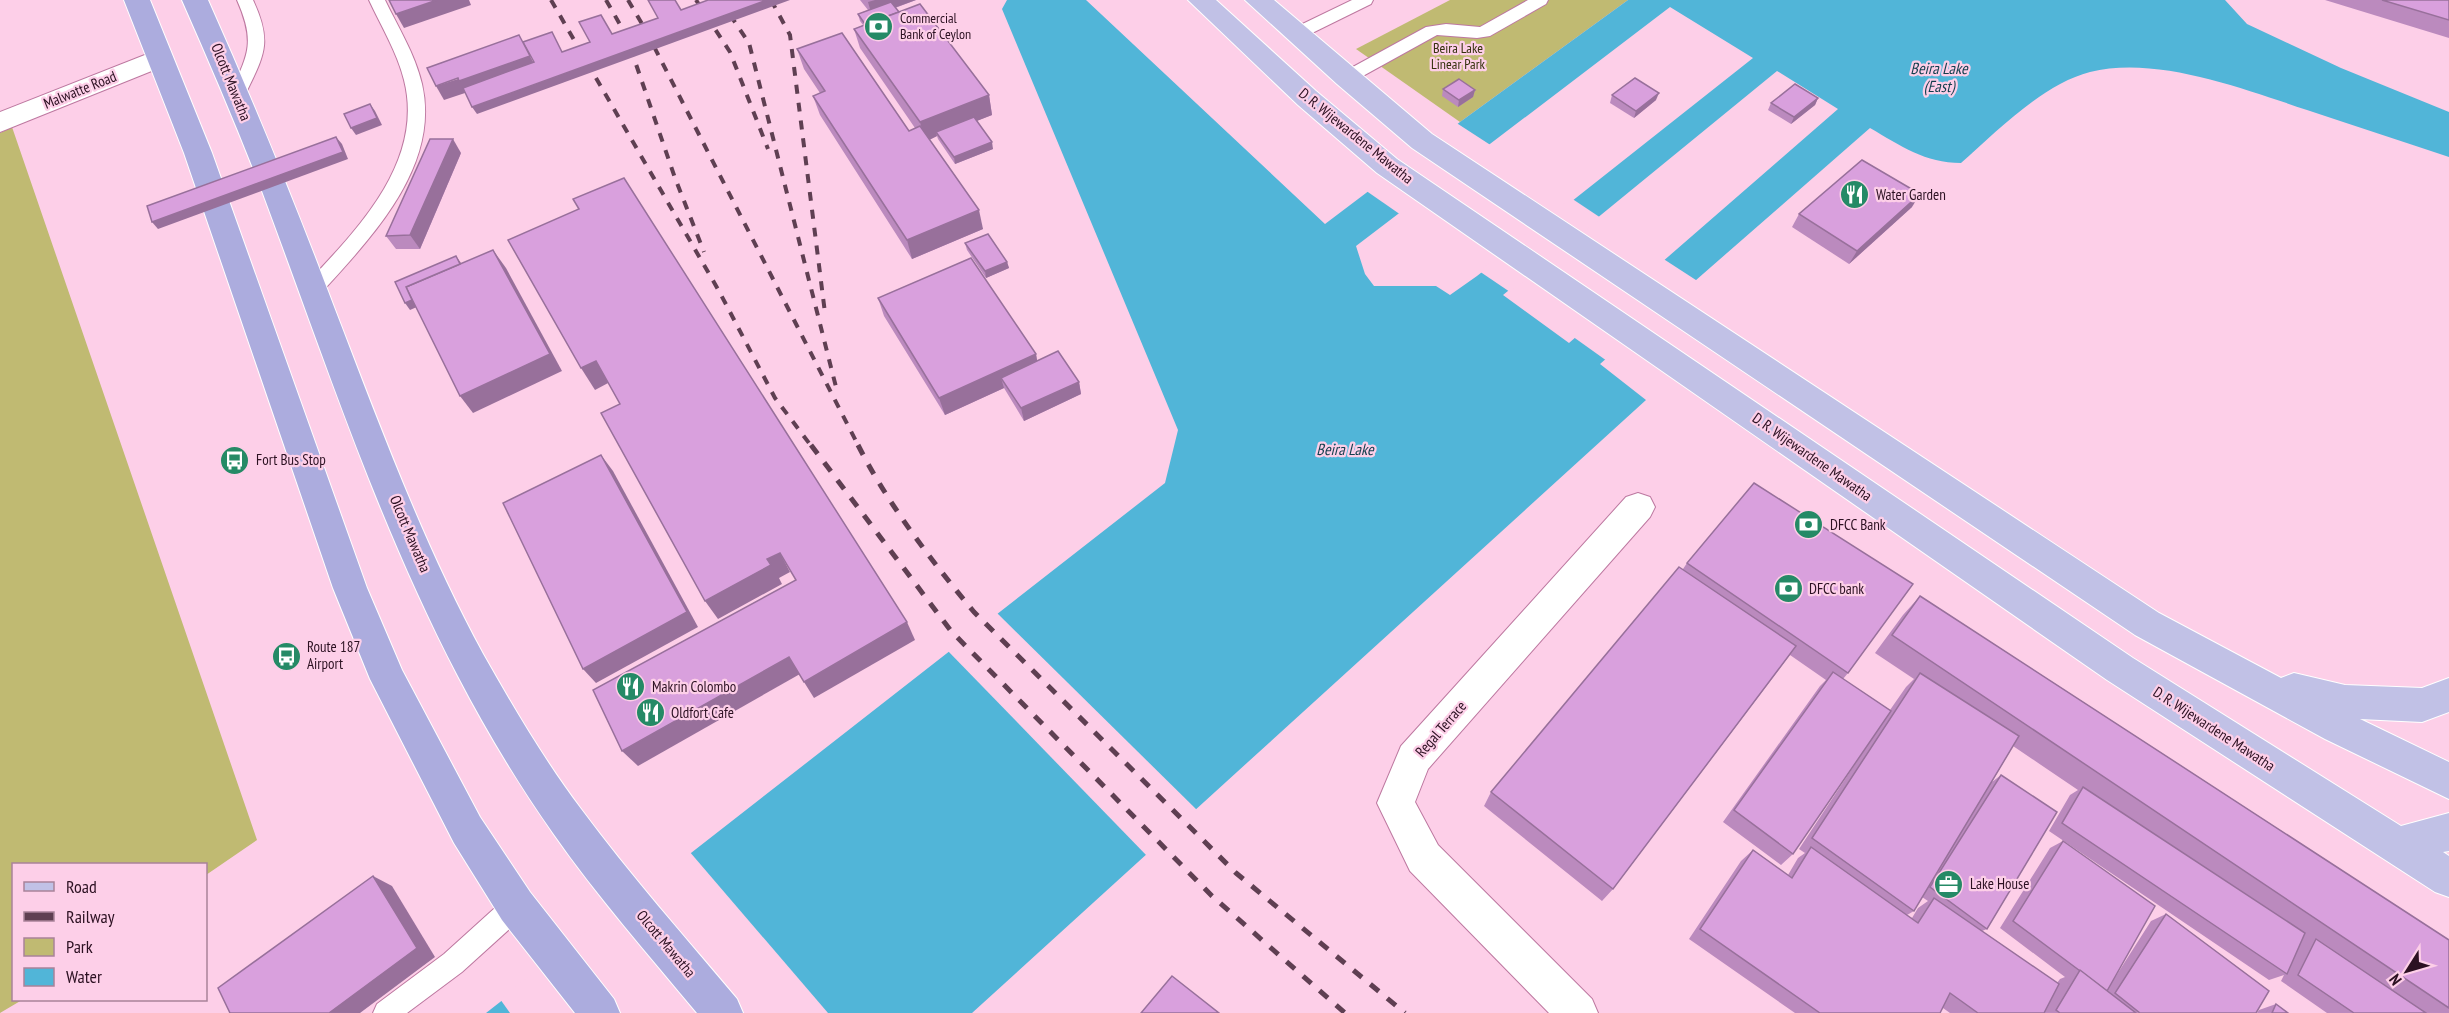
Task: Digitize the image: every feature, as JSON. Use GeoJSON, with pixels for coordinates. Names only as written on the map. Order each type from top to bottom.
{"type":"FeatureCollection","features":[{"type":"Feature","properties":{"kind":"highway"},"geometry":{"type":"LineString","coordinates":[[137,0],[198,153],[358,609],[388,679],[422,748],[467,830],[523,914],[600,1013]]}},
{"type":"Feature","properties":{"kind":"highway","name":"Olcott Mawatha"},"geometry":{"type":"LineString","coordinates":[[195,0],[237,95],[389,485],[458,640],[520,752],[557,809],[723,1013]]}},
{"type":"Feature","properties":{"kind":"main road","name":"D. R. Wijewardene Mawatha"},"geometry":{"type":"LineString","coordinates":[[1202,0],[1307,98],[1387,166],[2120,669],[2449,878]]}},
{"type":"Feature","properties":{"kind":"main road"},"geometry":{"type":"LineString","coordinates":[[1258,0],[1422,141],[2147,624],[2338,727],[2449,781]]}},
{"type":"Feature","properties":{"kind":"main road"},"geometry":{"type":"LineString","coordinates":[[2237,673],[2345,702],[2422,705],[2449,696]]}},
{"type":"Feature","properties":{"kind":"main road"},"geometry":{"type":"LineString","coordinates":[[2398,845],[2449,832]]}},
{"type":"Feature","properties":{"kind":"street","name":"Malwatte Road"},"geometry":{"type":"LineString","coordinates":[[0,123],[160,58]]}},
{"type":"Feature","properties":{"kind":"street","name":"Regal Terrace"},"geometry":{"type":"LineString","coordinates":[[1578,1013],[1424,858],[1396,803],[1414,758],[1638,507]]}},
{"type":"Feature","properties":{"kind":"lane"},"geometry":{"type":"LineString","coordinates":[[237,95],[256,55],[255,22],[245,0]]}},
{"type":"Feature","properties":{"kind":"lane"},"geometry":{"type":"LineString","coordinates":[[313,289],[371,225],[391,196],[408,159],[414,126],[415,94],[411,76],[377,0]]}},
{"type":"Feature","properties":{"kind":"lane"},"geometry":{"type":"LineString","coordinates":[[1296,34],[1365,0]]}},
{"type":"Feature","properties":{"kind":"lane"},"geometry":{"type":"LineString","coordinates":[[1346,78],[1432,31],[1444,27],[1475,34],[1484,32],[1539,0]]}},
{"type":"Feature","properties":{"kind":"lane"},"geometry":{"type":"LineString","coordinates":[[386,1013],[523,914]]}},
{"type":"Feature","properties":{"kind":"green space","name":"Beira Lake Linear Park"},"geometry":{"type":"Polygon","coordinates":[[[1450,0],[1628,0],[1460,122],[1356,49],[1450,0]]]}},
{"type":"Feature","properties":{"kind":"green space"},"geometry":{"type":"Polygon","coordinates":[[[12,127],[257,840],[207,874],[207,863],[12,863],[12,1001],[20,1001],[0,1013],[0,133],[12,127]]]}},
{"type":"Feature","properties":{"kind":"water","name":"Beira Lake"},"geometry":{"type":"Polygon","coordinates":[[[1007,0],[1086,0],[1325,224],[1628,0],[2225,0],[2247,24],[2341,68],[2449,112],[2449,157],[2228,84],[2171,71],[2143,68],[2116,68],[2090,72],[2072,78],[2021,110],[1961,163],[1925,157],[1870,128],[1600,364],[1646,400],[972,1013],[486,1013],[1165,483],[1178,430],[1002,9],[1007,0]],[[1670,7],[1356,246],[1365,274],[1374,286],[1436,286],[1450,295],[1753,58],[1670,7]],[[1777,71],[1503,295],[1569,343],[1838,109],[1777,71]]]}},
{"type":"Feature","properties":{"kind":"pier"},"geometry":{"type":"Polygon","coordinates":[[[1455,122],[1492,146],[1401,215],[1365,190],[1455,122]]]}},
{"type":"Feature","properties":{"kind":"pier"},"geometry":{"type":"Polygon","coordinates":[[[1571,198],[1601,218],[1510,292],[1479,271],[1571,198]]]}},
{"type":"Feature","properties":{"kind":"pier"},"geometry":{"type":"Polygon","coordinates":[[[1662,258],[1699,282],[1607,361],[1572,336],[1662,258]]]}},
{"type":"Feature","properties":{"kind":"pier"},"geometry":{"type":"Polygon","coordinates":[[[996,612],[1198,811],[1148,857],[947,650],[996,612]]]}},
{"type":"Feature","properties":{"kind":"pier"},"geometry":{"type":"Polygon","coordinates":[[[689,851],[828,1013],[510,1013],[500,999],[689,851]]]}},
{"type":"Feature","properties":{"kind":"building"},"geometry":{"type":"Polygon","coordinates":[[[389,0],[437,0],[396,14],[389,0]]]}},
{"type":"Feature","properties":{"kind":"building"},"geometry":{"type":"Polygon","coordinates":[[[648,0],[675,0],[681,10],[708,0],[767,0],[472,107],[463,88],[534,62],[523,42],[552,32],[562,52],[590,42],[579,22],[601,15],[612,34],[658,18],[648,0]]]}},
{"type":"Feature","properties":{"kind":"building"},"geometry":{"type":"Polygon","coordinates":[[[2382,0],[2449,0],[2449,20],[2382,0]]]}},
{"type":"Feature","properties":{"kind":"building"},"geometry":{"type":"Polygon","coordinates":[[[891,2],[899,12],[865,24],[858,14],[891,2]]]}},
{"type":"Feature","properties":{"kind":"building"},"geometry":{"type":"Polygon","coordinates":[[[920,4],[989,95],[920,122],[854,29],[920,4]]]}},
{"type":"Feature","properties":{"kind":"building"},"geometry":{"type":"Polygon","coordinates":[[[842,33],[909,131],[920,126],[979,210],[907,240],[813,96],[825,91],[797,49],[842,33]]]}},
{"type":"Feature","properties":{"kind":"building"},"geometry":{"type":"Polygon","coordinates":[[[519,35],[530,56],[459,81],[458,78],[436,86],[427,68],[519,35]]]}},
{"type":"Feature","properties":{"kind":"building"},"geometry":{"type":"Polygon","coordinates":[[[1635,78],[1659,93],[1636,111],[1612,95],[1635,78]]]}},
{"type":"Feature","properties":{"kind":"building"},"geometry":{"type":"Polygon","coordinates":[[[1459,79],[1475,90],[1459,100],[1443,89],[1459,79]]]}},
{"type":"Feature","properties":{"kind":"building"},"geometry":{"type":"Polygon","coordinates":[[[1795,84],[1818,98],[1794,117],[1771,103],[1795,84]]]}},
{"type":"Feature","properties":{"kind":"building"},"geometry":{"type":"Polygon","coordinates":[[[370,104],[377,118],[351,128],[344,114],[370,104]]]}},
{"type":"Feature","properties":{"kind":"building"},"geometry":{"type":"Polygon","coordinates":[[[974,117],[992,142],[954,157],[936,132],[974,117]]]}},
{"type":"Feature","properties":{"kind":"building"},"geometry":{"type":"Polygon","coordinates":[[[336,137],[343,152],[152,222],[147,206],[336,137]]]}},
{"type":"Feature","properties":{"kind":"building"},"geometry":{"type":"Polygon","coordinates":[[[430,139],[453,139],[410,235],[386,236],[430,139]]]}},
{"type":"Feature","properties":{"kind":"building"},"geometry":{"type":"Polygon","coordinates":[[[1862,160],[1920,194],[1857,251],[1799,214],[1862,160]]]}},
{"type":"Feature","properties":{"kind":"building"},"geometry":{"type":"Polygon","coordinates":[[[624,178],[907,622],[804,682],[789,657],[622,751],[593,690],[796,580],[780,553],[767,559],[771,565],[705,601],[601,413],[620,404],[596,361],[581,368],[508,240],[579,209],[573,199],[624,178]]]}},
{"type":"Feature","properties":{"kind":"building"},"geometry":{"type":"Polygon","coordinates":[[[988,234],[1007,262],[985,271],[965,243],[988,234]]]}},
{"type":"Feature","properties":{"kind":"building"},"geometry":{"type":"Polygon","coordinates":[[[493,250],[550,354],[460,396],[406,287],[493,250]]]}},
{"type":"Feature","properties":{"kind":"building"},"geometry":{"type":"Polygon","coordinates":[[[456,256],[460,264],[406,287],[412,300],[405,303],[395,282],[456,256]]]}},
{"type":"Feature","properties":{"kind":"building"},"geometry":{"type":"Polygon","coordinates":[[[971,258],[1036,354],[939,398],[878,298],[971,258]]]}},
{"type":"Feature","properties":{"kind":"building"},"geometry":{"type":"Polygon","coordinates":[[[1058,351],[1079,382],[1021,408],[1001,378],[1058,351]]]}},
{"type":"Feature","properties":{"kind":"building"},"geometry":{"type":"Polygon","coordinates":[[[601,455],[687,612],[583,669],[503,503],[601,455]]]}},
{"type":"Feature","properties":{"kind":"building","name":"DFCC bank"},"geometry":{"type":"Polygon","coordinates":[[[1754,483],[1913,584],[1848,673],[1687,563],[1754,483]]]}},
{"type":"Feature","properties":{"kind":"building"},"geometry":{"type":"Polygon","coordinates":[[[1679,567],[1796,646],[1613,889],[1491,792],[1679,567]]]}},
{"type":"Feature","properties":{"kind":"building"},"geometry":{"type":"Polygon","coordinates":[[[1920,596],[2449,940],[2449,1008],[1892,635],[1920,596]]]}},
{"type":"Feature","properties":{"kind":"building"},"geometry":{"type":"Polygon","coordinates":[[[1833,672],[1891,711],[1793,854],[1734,810],[1833,672]]]}},
{"type":"Feature","properties":{"kind":"building"},"geometry":{"type":"Polygon","coordinates":[[[1920,673],[2019,736],[1914,911],[1812,838],[1920,673]]]}},
{"type":"Feature","properties":{"kind":"building"},"geometry":{"type":"Polygon","coordinates":[[[2001,775],[2057,812],[1987,929],[1930,887],[2001,775]]]}},
{"type":"Feature","properties":{"kind":"building"},"geometry":{"type":"Polygon","coordinates":[[[2083,787],[2305,933],[2287,974],[2062,823],[2083,787]]]}},
{"type":"Feature","properties":{"kind":"building"},"geometry":{"type":"Polygon","coordinates":[[[2063,841],[2155,906],[2107,991],[2013,921],[2063,841]]]}},
{"type":"Feature","properties":{"kind":"building"},"geometry":{"type":"Polygon","coordinates":[[[1811,847],[1918,923],[1934,898],[2059,984],[2044,1013],[1978,1013],[1950,993],[1940,1013],[1820,1013],[1700,929],[1753,850],[1792,878],[1811,847]]]}},
{"type":"Feature","properties":{"kind":"building"},"geometry":{"type":"Polygon","coordinates":[[[373,876],[417,948],[329,1013],[230,1013],[218,988],[373,876]]]}},
{"type":"Feature","properties":{"kind":"building"},"geometry":{"type":"Polygon","coordinates":[[[2166,914],[2269,991],[2256,1013],[2140,1013],[2115,993],[2166,914]]]}},
{"type":"Feature","properties":{"kind":"building"},"geometry":{"type":"Polygon","coordinates":[[[2316,939],[2426,1013],[2354,1013],[2298,975],[2316,939]]]}},
{"type":"Feature","properties":{"kind":"building"},"geometry":{"type":"Polygon","coordinates":[[[2080,970],[2136,1013],[2060,1013],[2056,1010],[2080,970]]]}},
{"type":"Feature","properties":{"kind":"building"},"geometry":{"type":"Polygon","coordinates":[[[1172,976],[1219,1013],[1141,1013],[1172,976]]]}},
{"type":"Feature","properties":{"kind":"building"},"geometry":{"type":"Polygon","coordinates":[[[2276,1004],[2288,1013],[2272,1013],[2276,1004]]]}},
{"type":"Feature","properties":{"kind":"railway"},"geometry":{"type":"LineString","coordinates":[[551,0],[719,291],[775,398],[812,447]]}},
{"type":"Feature","properties":{"kind":"railway"},"geometry":{"type":"LineString","coordinates":[[606,0],[626,35],[675,178],[704,252]]}},
{"type":"Feature","properties":{"kind":"railway"},"geometry":{"type":"LineString","coordinates":[[628,0],[859,447]]}},
{"type":"Feature","properties":{"kind":"railway"},"geometry":{"type":"LineString","coordinates":[[696,0],[730,52],[768,149]]}},
{"type":"Feature","properties":{"kind":"railway"},"geometry":{"type":"LineString","coordinates":[[720,0],[749,43],[837,391]]}},
{"type":"Feature","properties":{"kind":"railway"},"geometry":{"type":"LineString","coordinates":[[771,0],[790,35],[825,313]]}},
{"type":"Feature","properties":{"kind":"railway"},"geometry":{"type":"LineString","coordinates":[[811,445],[951,631],[1212,896],[1345,1013]]}},
{"type":"Feature","properties":{"kind":"railway"},"geometry":{"type":"LineString","coordinates":[[858,445],[883,490],[912,532],[974,612],[1236,873],[1405,1013]]}},
{"type":"Feature","properties":{"kind":"place","name":"Commercial Bank of Ceylon"},"geometry":{"type":"Point","coordinates":[879,26]}},
{"type":"Feature","properties":{"kind":"place","name":"Water Garden"},"geometry":{"type":"Point","coordinates":[1855,195]}},
{"type":"Feature","properties":{"kind":"place","name":"Fort Bus Stop"},"geometry":{"type":"Point","coordinates":[235,460]}},
{"type":"Feature","properties":{"kind":"place","name":"DFCC Bank"},"geometry":{"type":"Point","coordinates":[1809,525]}},
{"type":"Feature","properties":{"kind":"place","name":"DFCC bank"},"geometry":{"type":"Point","coordinates":[1788,589]}},
{"type":"Feature","properties":{"kind":"place","name":"Route 187 Airport"},"geometry":{"type":"Point","coordinates":[286,656]}},
{"type":"Feature","properties":{"kind":"place","name":"Makrin Colombo"},"geometry":{"type":"Point","coordinates":[631,687]}},
{"type":"Feature","properties":{"kind":"place","name":"Oldfort Cafe"},"geometry":{"type":"Point","coordinates":[650,713]}},
{"type":"Feature","properties":{"kind":"place","name":"Lake House"},"geometry":{"type":"Point","coordinates":[1949,884]}},
{"type":"Feature","properties":{"kind":"water label","name":"Beira Lake (East)"},"geometry":{"type":"Point","coordinates":[1939,77]}}]}
